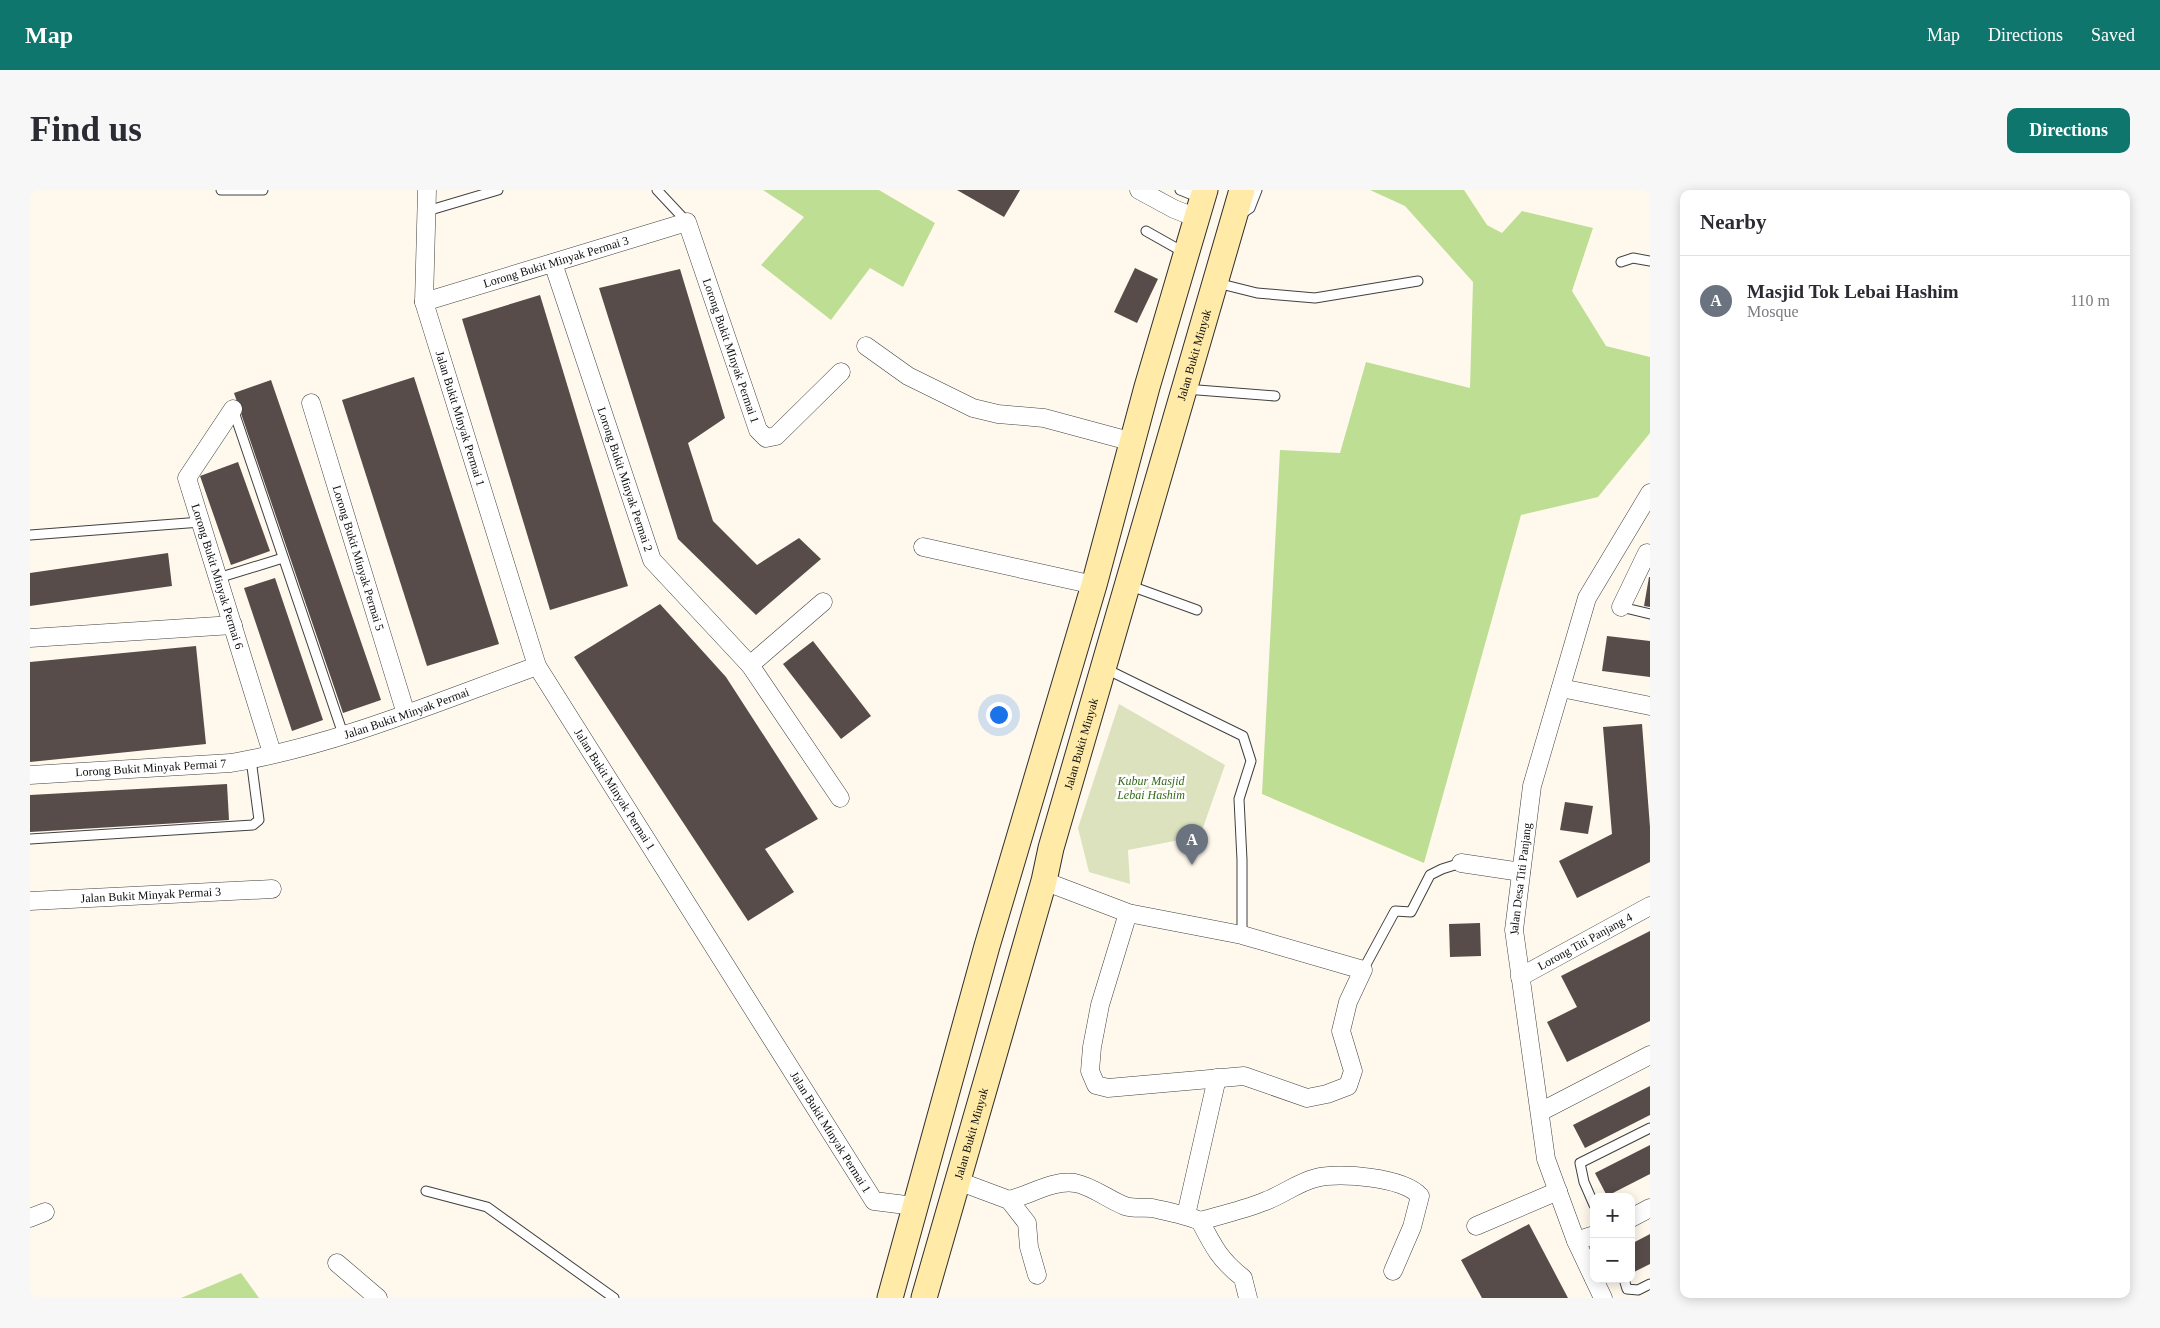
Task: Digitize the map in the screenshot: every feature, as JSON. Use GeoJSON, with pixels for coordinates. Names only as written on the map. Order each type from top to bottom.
{"type":"FeatureCollection","features":[{"type":"Feature","properties":{"kind":"main road","name":"Jalan Bukit Minyak"},"geometry":{"type":"LineString","coordinates":[[924,1298],[1044,881],[1051,848],[1236,218],[1242,190]]}},
{"type":"Feature","properties":{"kind":"main road"},"geometry":{"type":"LineString","coordinates":[[890,1298],[995,920],[1094,585],[1132,442],[1202,202]]}},
{"type":"Feature","properties":{"kind":"main road"},"geometry":{"type":"LineString","coordinates":[[1105,546],[1109,554],[1120,557],[1138,550]]}},
{"type":"Feature","properties":{"kind":"main road"},"geometry":{"type":"LineString","coordinates":[[1094,585],[1106,580],[1119,582],[1126,589]]}},
{"type":"Feature","properties":{"kind":"street","name":"Jalan Bukit Minyak Permai 1"},"geometry":{"type":"LineString","coordinates":[[427,190],[424,302],[537,666],[874,1201],[914,1206]]}},
{"type":"Feature","properties":{"kind":"street"},"geometry":{"type":"LineString","coordinates":[[1139,190],[1174,209],[1202,202]]}},
{"type":"Feature","properties":{"kind":"street","name":"Lorong Bukit Minyak Permai 3"},"geometry":{"type":"LineString","coordinates":[[424,302],[687,222]]}},
{"type":"Feature","properties":{"kind":"street","name":"Lorong Bukit MInyak Permai 1"},"geometry":{"type":"LineString","coordinates":[[687,222],[758,430],[766,438],[776,436],[841,372]]}},
{"type":"Feature","properties":{"kind":"street","name":"Lorong Bukit Minyak Permai 2"},"geometry":{"type":"LineString","coordinates":[[553,263],[652,560],[750,665],[840,798]]}},
{"type":"Feature","properties":{"kind":"street"},"geometry":{"type":"LineString","coordinates":[[866,346],[908,376],[973,408],[998,414],[1044,418],[1132,442]]}},
{"type":"Feature","properties":{"kind":"street","name":"Lorong Bukit Minyak Permai 5"},"geometry":{"type":"LineString","coordinates":[[311,403],[406,714]]}},
{"type":"Feature","properties":{"kind":"street","name":"Lorong Bukit Minyak Permai 6"},"geometry":{"type":"LineString","coordinates":[[233,409],[187,478],[272,753]]}},
{"type":"Feature","properties":{"kind":"street","name":"Jalan Desa Titi Panjang"},"geometry":{"type":"LineString","coordinates":[[1590,1271],[1576,1242],[1546,1159],[1514,930],[1532,786],[1587,598],[1650,493]]}},
{"type":"Feature","properties":{"kind":"street"},"geometry":{"type":"LineString","coordinates":[[1621,541],[1648,553],[1621,607]]}},
{"type":"Feature","properties":{"kind":"street"},"geometry":{"type":"LineString","coordinates":[[924,547],[1094,585]]}},
{"type":"Feature","properties":{"kind":"street"},"geometry":{"type":"LineString","coordinates":[[750,665],[823,602]]}},
{"type":"Feature","properties":{"kind":"street"},"geometry":{"type":"LineString","coordinates":[[30,638],[233,626]]}},
{"type":"Feature","properties":{"kind":"street","name":"Jalan Bukit Minyak Permai"},"geometry":{"type":"LineString","coordinates":[[272,753],[344,736],[537,666]]}},
{"type":"Feature","properties":{"kind":"street"},"geometry":{"type":"LineString","coordinates":[[1561,688],[1650,706]]}},
{"type":"Feature","properties":{"kind":"street","name":"Lorong Bukit Minyak Permai 7"},"geometry":{"type":"LineString","coordinates":[[30,775],[232,762],[272,753]]}},
{"type":"Feature","properties":{"kind":"street"},"geometry":{"type":"LineString","coordinates":[[1462,863],[1521,872]]}},
{"type":"Feature","properties":{"kind":"street"},"geometry":{"type":"LineString","coordinates":[[1044,881],[1128,913],[1242,935],[1363,970],[1348,1002],[1341,1031],[1354,1070],[1348,1086],[1328,1094],[1307,1098],[1244,1076],[1108,1088],[1096,1085],[1090,1071],[1092,1047],[1100,1005],[1128,913]]}},
{"type":"Feature","properties":{"kind":"street","name":"Jalan Bukit Minyak Permai 3"},"geometry":{"type":"LineString","coordinates":[[30,901],[272,889]]}},
{"type":"Feature","properties":{"kind":"street","name":"Lorong Titi Panjang 4"},"geometry":{"type":"LineString","coordinates":[[1520,976],[1650,906]]}},
{"type":"Feature","properties":{"kind":"street"},"geometry":{"type":"LineString","coordinates":[[1540,1112],[1650,1056]]}},
{"type":"Feature","properties":{"kind":"street"},"geometry":{"type":"LineString","coordinates":[[1217,1078],[1193,1218],[1220,1258],[1243,1278],[1248,1298]]}},
{"type":"Feature","properties":{"kind":"street"},"geometry":{"type":"LineString","coordinates":[[1008,1200],[1025,1196],[1049,1184],[1076,1183],[1127,1207],[1153,1208],[1193,1218],[1264,1202],[1314,1178],[1339,1175],[1381,1179],[1406,1187],[1420,1196],[1412,1227],[1393,1271]]}},
{"type":"Feature","properties":{"kind":"street"},"geometry":{"type":"LineString","coordinates":[[958,1181],[1008,1200],[1028,1222],[1029,1247],[1038,1275]]}},
{"type":"Feature","properties":{"kind":"street"},"geometry":{"type":"LineString","coordinates":[[1476,1226],[1558,1191]]}},
{"type":"Feature","properties":{"kind":"street"},"geometry":{"type":"LineString","coordinates":[[1635,1216],[1650,1208]]}},
{"type":"Feature","properties":{"kind":"street"},"geometry":{"type":"LineString","coordinates":[[1576,1242],[1590,1237]]}},
{"type":"Feature","properties":{"kind":"street"},"geometry":{"type":"LineString","coordinates":[[337,1263],[378,1298]]}},
{"type":"Feature","properties":{"kind":"street","name":"Jalan Desa Titi Panjang"},"geometry":{"type":"LineString","coordinates":[[1596,1283],[1603,1298]]}},
{"type":"Feature","properties":{"kind":"lane"},"geometry":{"type":"LineString","coordinates":[[221,190],[262,190]]}},
{"type":"Feature","properties":{"kind":"lane"},"geometry":{"type":"LineString","coordinates":[[427,211],[498,190]]}},
{"type":"Feature","properties":{"kind":"lane"},"geometry":{"type":"LineString","coordinates":[[657,190],[687,222]]}},
{"type":"Feature","properties":{"kind":"lane"},"geometry":{"type":"LineString","coordinates":[[1180,190],[1202,202]]}},
{"type":"Feature","properties":{"kind":"lane"},"geometry":{"type":"LineString","coordinates":[[1236,218],[1250,208],[1257,190]]}},
{"type":"Feature","properties":{"kind":"lane"},"geometry":{"type":"LineString","coordinates":[[1146,231],[1187,254]]}},
{"type":"Feature","properties":{"kind":"lane"},"geometry":{"type":"LineString","coordinates":[[1621,262],[1634,258],[1650,262]]}},
{"type":"Feature","properties":{"kind":"lane"},"geometry":{"type":"LineString","coordinates":[[1216,283],[1257,293],[1315,298],[1418,281]]}},
{"type":"Feature","properties":{"kind":"lane"},"geometry":{"type":"LineString","coordinates":[[1185,388],[1275,396]]}},
{"type":"Feature","properties":{"kind":"lane"},"geometry":{"type":"LineString","coordinates":[[233,409],[344,736]]}},
{"type":"Feature","properties":{"kind":"lane"},"geometry":{"type":"LineString","coordinates":[[30,535],[201,522]]}},
{"type":"Feature","properties":{"kind":"lane"},"geometry":{"type":"LineString","coordinates":[[218,578],[284,558]]}},
{"type":"Feature","properties":{"kind":"lane"},"geometry":{"type":"LineString","coordinates":[[1126,589],[1197,610]]}},
{"type":"Feature","properties":{"kind":"lane"},"geometry":{"type":"LineString","coordinates":[[1621,607],[1650,614]]}},
{"type":"Feature","properties":{"kind":"lane"},"geometry":{"type":"LineString","coordinates":[[1104,668],[1243,736],[1251,760],[1239,799],[1242,860],[1242,935]]}},
{"type":"Feature","properties":{"kind":"lane"},"geometry":{"type":"LineString","coordinates":[[30,839],[253,825],[259,820],[251,759]]}},
{"type":"Feature","properties":{"kind":"lane"},"geometry":{"type":"LineString","coordinates":[[1363,970],[1395,911],[1411,912],[1430,875],[1462,863]]}},
{"type":"Feature","properties":{"kind":"lane"},"geometry":{"type":"LineString","coordinates":[[1590,1196],[1584,1182],[1580,1163],[1650,1128]]}},
{"type":"Feature","properties":{"kind":"lane"},"geometry":{"type":"LineString","coordinates":[[426,1191],[487,1207],[614,1298]]}},
{"type":"Feature","properties":{"kind":"lane"},"geometry":{"type":"LineString","coordinates":[[1625,1283],[1627,1289],[1638,1290],[1650,1284]]}},
{"type":"Feature","properties":{"kind":"green space"},"geometry":{"type":"Polygon","coordinates":[[[763,190],[879,190],[935,223],[903,287],[870,268],[831,320],[761,265],[804,217],[763,190]]]}},
{"type":"Feature","properties":{"kind":"green space"},"geometry":{"type":"Polygon","coordinates":[[[1370,190],[1464,190],[1487,225],[1502,233],[1522,211],[1593,228],[1572,291],[1606,346],[1650,357],[1650,433],[1598,497],[1521,515],[1424,863],[1262,794],[1280,450],[1340,453],[1366,362],[1470,388],[1473,282],[1405,206],[1370,190]]]}},
{"type":"Feature","properties":{"kind":"green space","name":"Kubur Masjid Lebai Hashim"},"geometry":{"type":"Polygon","coordinates":[[[1119,704],[1225,765],[1200,836],[1128,850],[1130,884],[1089,872],[1078,828],[1119,704]]]}},
{"type":"Feature","properties":{"kind":"green space"},"geometry":{"type":"Polygon","coordinates":[[[241,1273],[259,1298],[181,1298],[241,1273]]]}},
{"type":"Feature","properties":{"kind":"building"},"geometry":{"type":"Polygon","coordinates":[[[957,190],[1020,190],[1004,217],[957,190]]]}},
{"type":"Feature","properties":{"kind":"building"},"geometry":{"type":"Polygon","coordinates":[[[1135,268],[1158,279],[1137,323],[1114,312],[1135,268]]]}},
{"type":"Feature","properties":{"kind":"building"},"geometry":{"type":"Polygon","coordinates":[[[680,269],[725,418],[688,443],[713,521],[757,565],[799,538],[821,559],[756,615],[678,539],[599,288],[680,269]]]}},
{"type":"Feature","properties":{"kind":"building"},"geometry":{"type":"Polygon","coordinates":[[[540,295],[628,586],[550,610],[462,319],[540,295]]]}},
{"type":"Feature","properties":{"kind":"building"},"geometry":{"type":"Polygon","coordinates":[[[414,377],[499,644],[427,666],[342,400],[414,377]]]}},
{"type":"Feature","properties":{"kind":"building"},"geometry":{"type":"Polygon","coordinates":[[[271,380],[381,700],[343,713],[234,393],[271,380]]]}},
{"type":"Feature","properties":{"kind":"building"},"geometry":{"type":"Polygon","coordinates":[[[238,462],[270,551],[231,565],[200,476],[238,462]]]}},
{"type":"Feature","properties":{"kind":"building"},"geometry":{"type":"Polygon","coordinates":[[[168,553],[172,586],[30,606],[30,573],[168,553]]]}},
{"type":"Feature","properties":{"kind":"building"},"geometry":{"type":"Polygon","coordinates":[[[1650,577],[1650,607],[1644,606],[1650,577]]]}},
{"type":"Feature","properties":{"kind":"building"},"geometry":{"type":"Polygon","coordinates":[[[275,578],[323,720],[292,731],[244,588],[275,578]]]}},
{"type":"Feature","properties":{"kind":"building"},"geometry":{"type":"Polygon","coordinates":[[[660,604],[726,677],[818,819],[765,849],[794,892],[748,921],[574,657],[660,604]]]}},
{"type":"Feature","properties":{"kind":"building"},"geometry":{"type":"Polygon","coordinates":[[[1607,636],[1650,641],[1650,677],[1602,671],[1607,636]]]}},
{"type":"Feature","properties":{"kind":"building"},"geometry":{"type":"Polygon","coordinates":[[[813,641],[871,716],[841,739],[783,664],[813,641]]]}},
{"type":"Feature","properties":{"kind":"building"},"geometry":{"type":"Polygon","coordinates":[[[196,646],[206,744],[30,762],[30,662],[196,646]]]}},
{"type":"Feature","properties":{"kind":"building"},"geometry":{"type":"Polygon","coordinates":[[[1642,724],[1650,827],[1650,862],[1577,898],[1559,861],[1612,834],[1603,727],[1642,724]]]}},
{"type":"Feature","properties":{"kind":"building"},"geometry":{"type":"Polygon","coordinates":[[[227,784],[229,820],[30,832],[30,795],[227,784]]]}},
{"type":"Feature","properties":{"kind":"building"},"geometry":{"type":"Polygon","coordinates":[[[1565,802],[1593,806],[1588,834],[1560,830],[1565,802]]]}},
{"type":"Feature","properties":{"kind":"building"},"geometry":{"type":"Polygon","coordinates":[[[1480,923],[1481,956],[1450,957],[1449,924],[1480,923]]]}},
{"type":"Feature","properties":{"kind":"building"},"geometry":{"type":"Polygon","coordinates":[[[1650,931],[1650,1021],[1567,1062],[1547,1022],[1577,1007],[1561,976],[1650,931]]]}},
{"type":"Feature","properties":{"kind":"building"},"geometry":{"type":"Polygon","coordinates":[[[1650,1086],[1650,1115],[1585,1148],[1573,1125],[1650,1086]]]}},
{"type":"Feature","properties":{"kind":"building"},"geometry":{"type":"Polygon","coordinates":[[[1650,1145],[1650,1174],[1613,1193],[1605,1193],[1595,1173],[1650,1145]]]}},
{"type":"Feature","properties":{"kind":"building"},"geometry":{"type":"Polygon","coordinates":[[[1529,1224],[1568,1298],[1482,1298],[1461,1260],[1529,1224]]]}},
{"type":"Feature","properties":{"kind":"building"},"geometry":{"type":"Polygon","coordinates":[[[1650,1234],[1650,1264],[1635,1272],[1635,1242],[1650,1234]]]}},
{"type":"Feature","properties":{"kind":"place","name":"Masjid Tok Lebai Hashim"},"geometry":{"type":"Point","coordinates":[1192,865]}}]}
